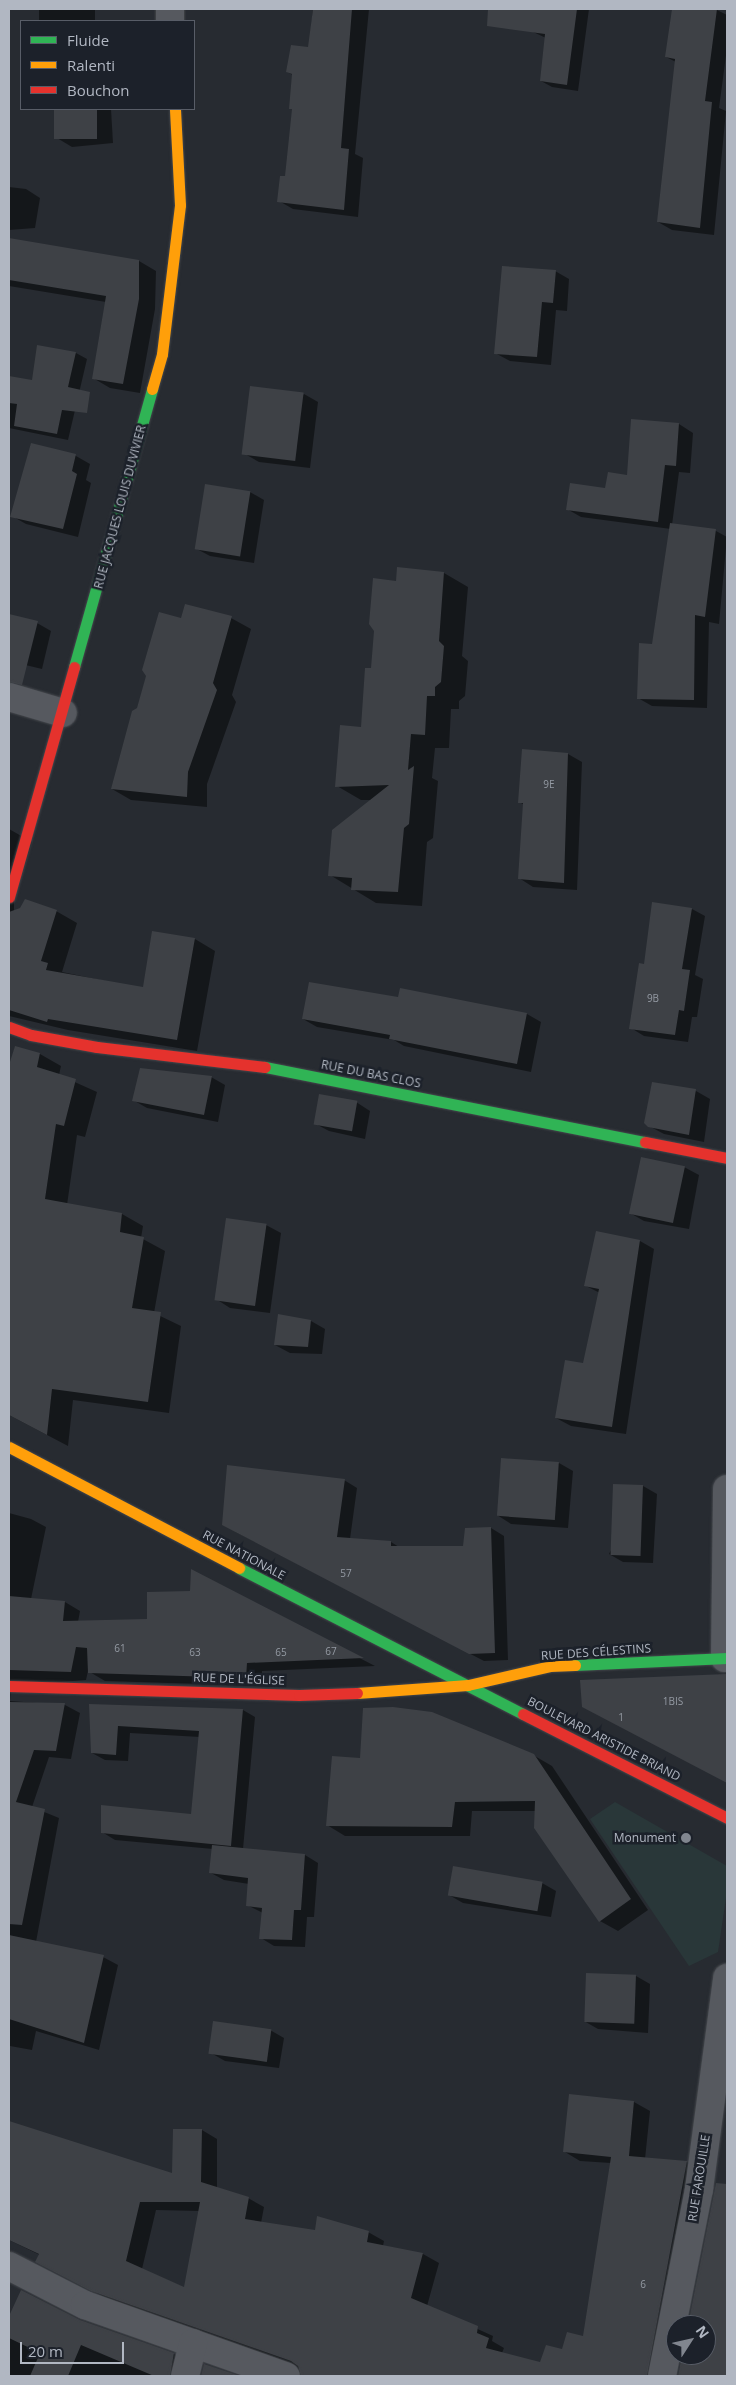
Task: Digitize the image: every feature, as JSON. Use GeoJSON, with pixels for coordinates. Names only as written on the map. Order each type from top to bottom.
{"type":"FeatureCollection","features":[{"type":"Feature","properties":{"kind":"street","name":"RUE JACQUES LOUIS DUVIVIER"},"geometry":{"type":"LineString","coordinates":[[9,897],[63,713],[162,354],[180,205],[175,110]]}},
{"type":"Feature","properties":{"kind":"street"},"geometry":{"type":"LineString","coordinates":[[9,697],[63,713]]}},
{"type":"Feature","properties":{"kind":"street","name":"RUE DU BAS CLOS"},"geometry":{"type":"LineString","coordinates":[[9,1027],[31,1035],[97,1047],[248,1064],[727,1158]]}},
{"type":"Feature","properties":{"kind":"street","name":"RUE NATIONALE"},"geometry":{"type":"LineString","coordinates":[[9,1447],[468,1685]]}},
{"type":"Feature","properties":{"kind":"street"},"geometry":{"type":"LineString","coordinates":[[726,1658],[727,1489]]}},
{"type":"Feature","properties":{"kind":"street","name":"RUE DES CÉLESTINS"},"geometry":{"type":"LineString","coordinates":[[468,1685],[550,1666],[726,1658]]}},
{"type":"Feature","properties":{"kind":"street","name":"RUE DE L'ÉGLISE"},"geometry":{"type":"LineString","coordinates":[[9,1686],[299,1695],[418,1691],[468,1685]]}},
{"type":"Feature","properties":{"kind":"street","name":"BOULEVARD ARISTIDE BRIAND"},"geometry":{"type":"LineString","coordinates":[[468,1685],[727,1818]]}},
{"type":"Feature","properties":{"kind":"street","name":"RUE FAROUILLE"},"geometry":{"type":"LineString","coordinates":[[662,2376],[699,2189],[727,1978]]}},
{"type":"Feature","properties":{"kind":"street"},"geometry":{"type":"LineString","coordinates":[[9,2266],[85,2304],[286,2376]]}},
{"type":"Feature","properties":{"kind":"street"},"geometry":{"type":"LineString","coordinates":[[185,2376],[193,2343]]}},
{"type":"Feature","properties":{"kind":"shaded area"},"geometry":{"type":"Polygon","coordinates":[[[615,1802],[727,1866],[727,1891],[718,1952],[689,1966],[590,1819],[615,1802]]]}},
{"type":"Feature","properties":{"kind":"building"},"geometry":{"type":"Polygon","coordinates":[[[313,9],[352,9],[341,148],[349,149],[344,210],[277,202],[280,176],[285,176],[292,109],[289,109],[292,74],[286,72],[291,45],[308,47],[313,9]]]}},
{"type":"Feature","properties":{"kind":"building"},"geometry":{"type":"Polygon","coordinates":[[[488,9],[577,9],[567,85],[540,81],[545,34],[487,26],[488,9]]]}},
{"type":"Feature","properties":{"kind":"building"},"geometry":{"type":"Polygon","coordinates":[[[672,9],[717,9],[705,101],[712,102],[700,228],[657,222],[675,59],[665,57],[672,9]]]}},
{"type":"Feature","properties":{"kind":"building"},"geometry":{"type":"Polygon","coordinates":[[[54,110],[97,110],[97,139],[54,139],[54,110]]]}},
{"type":"Feature","properties":{"kind":"building"},"geometry":{"type":"Polygon","coordinates":[[[9,238],[139,260],[139,299],[123,384],[92,379],[106,296],[9,280],[9,238]]]}},
{"type":"Feature","properties":{"kind":"building"},"geometry":{"type":"Polygon","coordinates":[[[502,266],[556,270],[553,303],[542,302],[537,357],[494,354],[502,266]]]}},
{"type":"Feature","properties":{"kind":"building"},"geometry":{"type":"Polygon","coordinates":[[[37,345],[76,352],[68,387],[90,392],[87,413],[62,410],[57,434],[14,426],[17,404],[9,403],[9,376],[32,380],[37,345]]]}},
{"type":"Feature","properties":{"kind":"building"},"geometry":{"type":"Polygon","coordinates":[[[250,386],[304,393],[295,461],[242,454],[250,386]]]}},
{"type":"Feature","properties":{"kind":"building"},"geometry":{"type":"Polygon","coordinates":[[[631,419],[679,423],[676,466],[665,465],[658,522],[566,510],[570,483],[605,488],[608,472],[627,475],[631,419]]]}},
{"type":"Feature","properties":{"kind":"building"},"geometry":{"type":"Polygon","coordinates":[[[31,443],[76,454],[72,471],[77,474],[63,529],[10,517],[31,443]]]}},
{"type":"Feature","properties":{"kind":"building"},"geometry":{"type":"Polygon","coordinates":[[[205,484],[250,491],[240,556],[195,549],[205,484]]]}},
{"type":"Feature","properties":{"kind":"building"},"geometry":{"type":"Polygon","coordinates":[[[670,523],[716,529],[705,617],[695,615],[694,700],[637,699],[639,643],[652,644],[670,523]]]}},
{"type":"Feature","properties":{"kind":"building"},"geometry":{"type":"Polygon","coordinates":[[[397,567],[444,572],[439,641],[444,646],[441,682],[435,687],[435,696],[427,696],[425,735],[411,734],[408,770],[414,766],[409,824],[404,828],[398,892],[351,890],[352,878],[328,876],[332,830],[389,785],[335,787],[340,725],[361,727],[365,668],[371,668],[374,631],[369,624],[373,578],[396,581],[397,567]]]}},
{"type":"Feature","properties":{"kind":"building"},"geometry":{"type":"Polygon","coordinates":[[[185,604],[232,616],[213,683],[217,690],[188,772],[187,797],[111,789],[132,711],[137,708],[146,676],[142,670],[159,612],[181,618],[185,604]]]}},
{"type":"Feature","properties":{"kind":"building"},"geometry":{"type":"Polygon","coordinates":[[[9,614],[38,621],[22,685],[9,682],[9,614]]]}},
{"type":"Feature","properties":{"kind":"building"},"geometry":{"type":"Polygon","coordinates":[[[522,749],[568,753],[564,883],[518,879],[523,803],[518,803],[522,749]]]}},
{"type":"Feature","properties":{"kind":"building"},"geometry":{"type":"Polygon","coordinates":[[[25,899],[57,910],[41,961],[48,963],[46,970],[143,987],[152,931],[195,938],[177,1040],[48,1019],[47,1022],[9,1010],[9,912],[20,908],[25,899]]]}},
{"type":"Feature","properties":{"kind":"building"},"geometry":{"type":"Polygon","coordinates":[[[652,902],[692,908],[682,969],[690,970],[684,1011],[679,1010],[675,1035],[629,1029],[639,963],[644,964],[652,902]]]}},
{"type":"Feature","properties":{"kind":"building"},"geometry":{"type":"Polygon","coordinates":[[[309,982],[398,997],[400,988],[527,1013],[517,1064],[389,1039],[390,1035],[302,1019],[309,982]]]}},
{"type":"Feature","properties":{"kind":"building"},"geometry":{"type":"Polygon","coordinates":[[[15,1046],[40,1053],[37,1067],[76,1079],[64,1126],[56,1124],[45,1199],[122,1213],[120,1232],[144,1237],[132,1308],[161,1312],[148,1402],[52,1389],[47,1435],[9,1415],[9,1065],[15,1046]]]}},
{"type":"Feature","properties":{"kind":"building"},"geometry":{"type":"Polygon","coordinates":[[[140,1068],[212,1076],[204,1115],[132,1101],[140,1068]]]}},
{"type":"Feature","properties":{"kind":"building"},"geometry":{"type":"Polygon","coordinates":[[[652,1082],[696,1089],[689,1135],[648,1127],[644,1123],[652,1082]]]}},
{"type":"Feature","properties":{"kind":"building"},"geometry":{"type":"Polygon","coordinates":[[[319,1094],[357,1101],[352,1131],[314,1125],[319,1094]]]}},
{"type":"Feature","properties":{"kind":"building"},"geometry":{"type":"Polygon","coordinates":[[[641,1157],[685,1166],[673,1223],[629,1214],[641,1157]]]}},
{"type":"Feature","properties":{"kind":"building"},"geometry":{"type":"Polygon","coordinates":[[[226,1218],[267,1224],[255,1306],[214,1300],[226,1218]]]}},
{"type":"Feature","properties":{"kind":"building"},"geometry":{"type":"Polygon","coordinates":[[[596,1231],[640,1240],[612,1427],[555,1418],[565,1360],[583,1363],[599,1289],[584,1286],[596,1231]]]}},
{"type":"Feature","properties":{"kind":"building"},"geometry":{"type":"Polygon","coordinates":[[[278,1314],[311,1320],[308,1347],[274,1345],[278,1314]]]}},
{"type":"Feature","properties":{"kind":"building"},"geometry":{"type":"Polygon","coordinates":[[[501,1458],[559,1462],[555,1520],[497,1516],[501,1458]]]}},
{"type":"Feature","properties":{"kind":"building"},"geometry":{"type":"Polygon","coordinates":[[[227,1465],[345,1479],[337,1537],[391,1541],[391,1546],[463,1546],[465,1528],[491,1527],[495,1653],[469,1654],[222,1525],[227,1465]]]}},
{"type":"Feature","properties":{"kind":"building"},"geometry":{"type":"Polygon","coordinates":[[[613,1484],[643,1485],[641,1556],[611,1555],[613,1484]]]}},
{"type":"Feature","properties":{"kind":"building"},"geometry":{"type":"Polygon","coordinates":[[[191,1569],[364,1658],[247,1663],[246,1678],[88,1673],[87,1648],[76,1647],[71,1672],[9,1670],[9,1596],[65,1601],[63,1621],[147,1619],[147,1592],[190,1591],[191,1569]]]}},
{"type":"Feature","properties":{"kind":"building"},"geometry":{"type":"Polygon","coordinates":[[[727,1674],[727,1783],[582,1707],[580,1680],[727,1674]]]}},
{"type":"Feature","properties":{"kind":"building"},"geometry":{"type":"Polygon","coordinates":[[[9,1702],[65,1703],[56,1751],[34,1750],[16,1802],[45,1809],[22,1925],[9,1924],[9,1702]]]}},
{"type":"Feature","properties":{"kind":"building"},"geometry":{"type":"Polygon","coordinates":[[[89,1704],[243,1709],[231,1846],[101,1833],[101,1805],[191,1814],[199,1731],[118,1726],[116,1755],[91,1753],[89,1704]]]}},
{"type":"Feature","properties":{"kind":"building"},"geometry":{"type":"Polygon","coordinates":[[[393,1707],[432,1712],[534,1754],[631,1899],[599,1922],[534,1828],[535,1801],[455,1802],[452,1827],[326,1826],[332,1756],[360,1758],[363,1708],[393,1707]]]}},
{"type":"Feature","properties":{"kind":"building"},"geometry":{"type":"Polygon","coordinates":[[[212,1845],[305,1854],[301,1910],[294,1910],[292,1940],[259,1939],[262,1908],[246,1906],[248,1878],[209,1873],[212,1845]]]}},
{"type":"Feature","properties":{"kind":"building"},"geometry":{"type":"Polygon","coordinates":[[[453,1866],[543,1882],[537,1911],[448,1896],[453,1866]]]}},
{"type":"Feature","properties":{"kind":"building"},"geometry":{"type":"Polygon","coordinates":[[[9,1935],[104,1955],[84,2043],[9,2019],[9,1935]]]}},
{"type":"Feature","properties":{"kind":"building"},"geometry":{"type":"Polygon","coordinates":[[[586,1973],[636,1975],[634,2024],[584,2022],[586,1973]]]}},
{"type":"Feature","properties":{"kind":"building"},"geometry":{"type":"Polygon","coordinates":[[[213,2021],[271,2029],[267,2062],[208,2054],[213,2021]]]}},
{"type":"Feature","properties":{"kind":"building"},"geometry":{"type":"Polygon","coordinates":[[[569,2094],[634,2101],[629,2156],[687,2161],[647,2376],[301,2376],[298,2366],[291,2361],[91,2291],[35,2262],[39,2254],[9,2240],[9,2121],[172,2173],[173,2129],[202,2129],[201,2182],[249,2197],[245,2219],[315,2230],[317,2216],[369,2231],[367,2242],[423,2253],[411,2298],[478,2326],[477,2333],[489,2338],[486,2348],[540,2362],[546,2345],[562,2349],[567,2332],[583,2336],[611,2157],[563,2152],[569,2094]],[[140,2202],[126,2261],[184,2287],[200,2202],[140,2202]]]}},
{"type":"Feature","properties":{"kind":"building"},"geometry":{"type":"Polygon","coordinates":[[[716,2183],[727,2184],[727,2376],[678,2376],[680,2365],[716,2365],[716,2315],[690,2315],[716,2183]]]}},
{"type":"Feature","properties":{"kind":"building"},"geometry":{"type":"Polygon","coordinates":[[[21,2290],[80,2320],[174,2353],[170,2376],[154,2376],[81,2345],[68,2376],[30,2376],[40,2353],[9,2338],[9,2316],[21,2290]]]}},
{"type":"Feature","properties":{"kind":"building"},"geometry":{"type":"Polygon","coordinates":[[[204,2364],[240,2376],[201,2376],[204,2364]]]}},
{"type":"Feature","properties":{"kind":"traffic: fast"},"geometry":{"type":"LineString","coordinates":[[74,667],[152,389]]}},
{"type":"Feature","properties":{"kind":"traffic: fast"},"geometry":{"type":"LineString","coordinates":[[265,1067],[645,1142]]}},
{"type":"Feature","properties":{"kind":"traffic: fast"},"geometry":{"type":"LineString","coordinates":[[239,1568],[523,1714]]}},
{"type":"Feature","properties":{"kind":"traffic: fast"},"geometry":{"type":"LineString","coordinates":[[575,1665],[727,1658]]}},
{"type":"Feature","properties":{"kind":"traffic: slow"},"geometry":{"type":"LineString","coordinates":[[152,389],[162,354],[180,205],[175,110]]}},
{"type":"Feature","properties":{"kind":"traffic: slow"},"geometry":{"type":"LineString","coordinates":[[9,1447],[239,1568]]}},
{"type":"Feature","properties":{"kind":"traffic: slow"},"geometry":{"type":"LineString","coordinates":[[357,1693],[468,1685],[550,1666],[575,1665]]}},
{"type":"Feature","properties":{"kind":"traffic: jam"},"geometry":{"type":"LineString","coordinates":[[9,897],[74,667]]}},
{"type":"Feature","properties":{"kind":"traffic: jam"},"geometry":{"type":"LineString","coordinates":[[9,1027],[31,1035],[97,1047],[265,1067]]}},
{"type":"Feature","properties":{"kind":"traffic: jam"},"geometry":{"type":"LineString","coordinates":[[645,1142],[727,1158]]}},
{"type":"Feature","properties":{"kind":"traffic: jam"},"geometry":{"type":"LineString","coordinates":[[9,1686],[299,1695],[357,1693]]}},
{"type":"Feature","properties":{"kind":"traffic: jam"},"geometry":{"type":"LineString","coordinates":[[523,1714],[727,1818]]}},
{"type":"Feature","properties":{"kind":"place","name":"Monument"},"geometry":{"type":"Point","coordinates":[686,1838]}}]}
